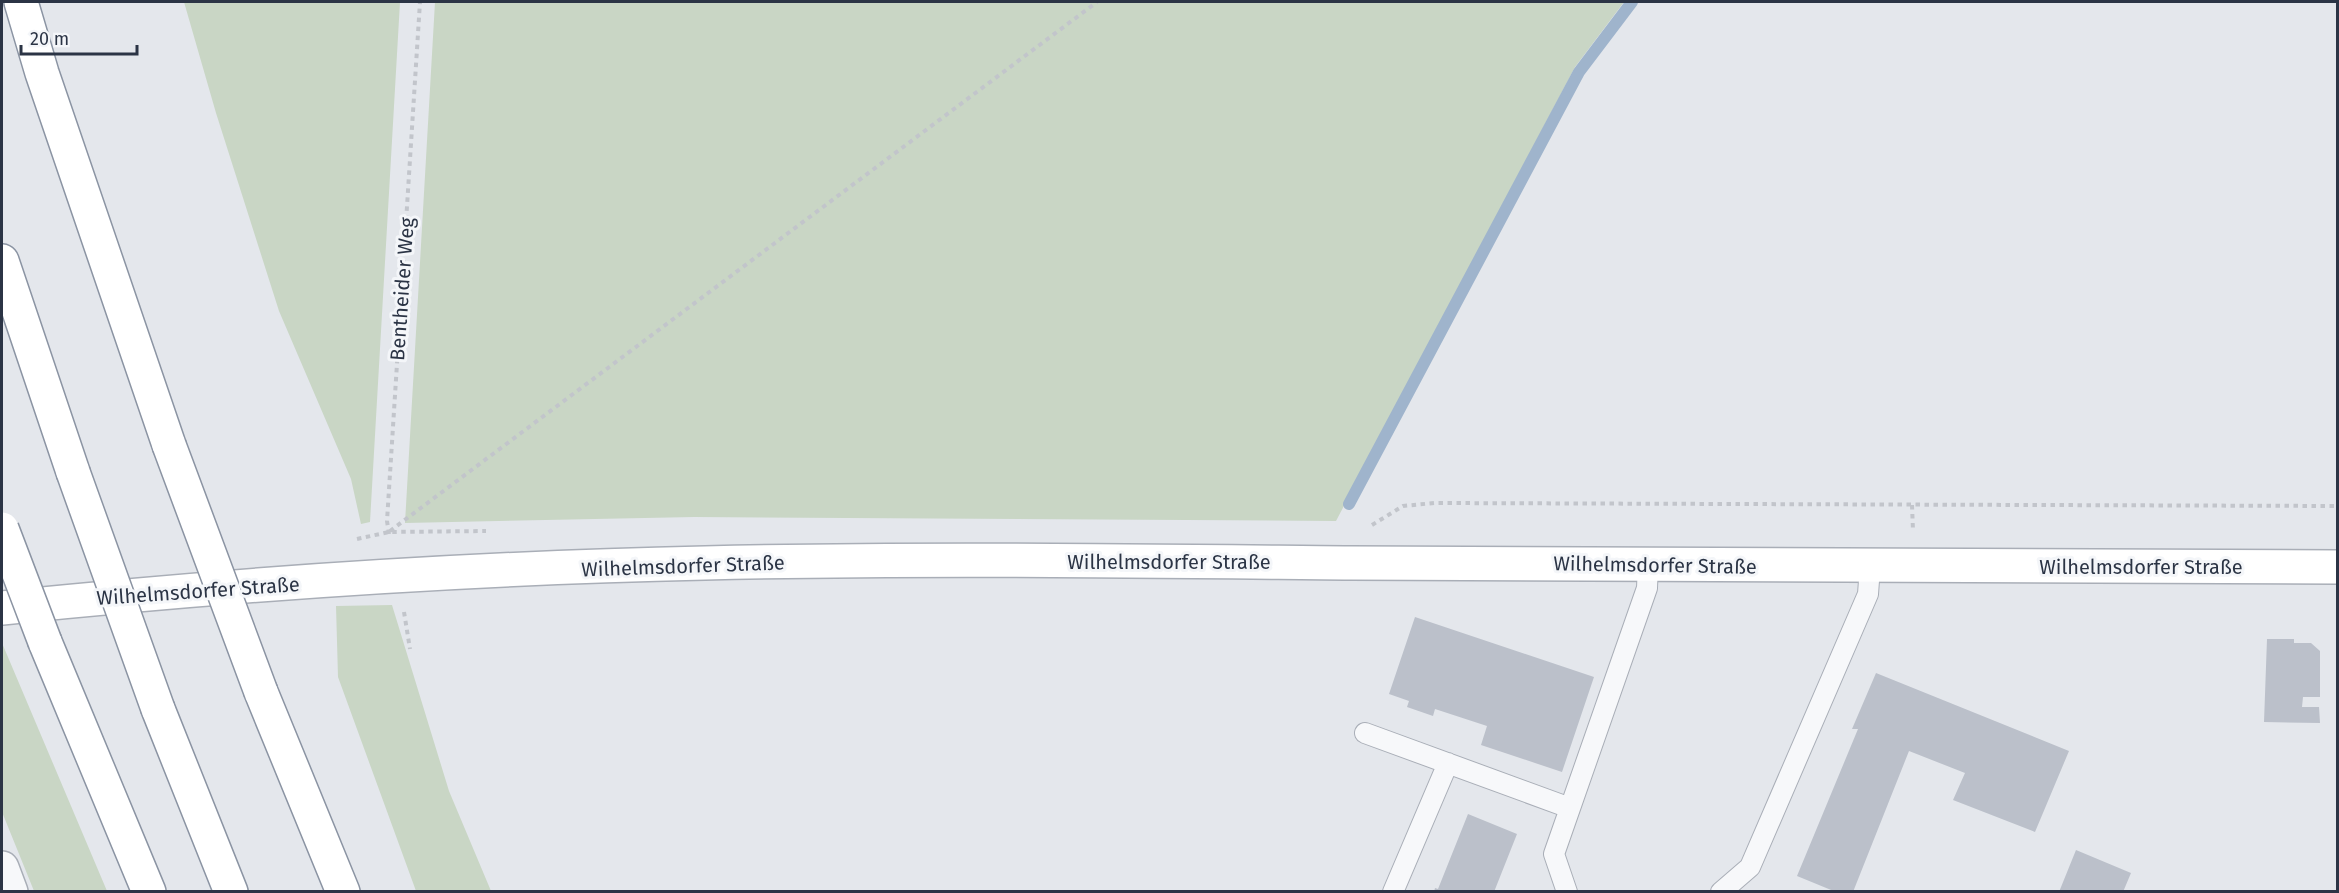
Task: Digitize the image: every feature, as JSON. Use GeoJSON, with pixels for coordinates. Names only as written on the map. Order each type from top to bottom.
{"type":"FeatureCollection","features":[{"type":"Feature","properties":{"kind":"main road"},"geometry":{"type":"LineString","coordinates":[[21,2],[42,73],[170,445],[261,692],[343,891]]}},
{"type":"Feature","properties":{"kind":"main road"},"geometry":{"type":"LineString","coordinates":[[35,2],[42,73]]}},
{"type":"Feature","properties":{"kind":"main road"},"geometry":{"type":"LineString","coordinates":[[2,261],[73,472],[158,709],[231,891]]}},
{"type":"Feature","properties":{"kind":"main road"},"geometry":{"type":"LineString","coordinates":[[2,529],[78,721],[149,891]]}},
{"type":"Feature","properties":{"kind":"main road","name":"Wilhelmsdorfer Straße"},"geometry":{"type":"LineString","coordinates":[[2,608],[169,591],[397,577],[702,563],[1050,561],[1870,567],[2337,567]]}},
{"type":"Feature","properties":{"kind":"street"},"geometry":{"type":"LineString","coordinates":[[2,868],[11,891]]}},
{"type":"Feature","properties":{"kind":"lane"},"geometry":{"type":"LineString","coordinates":[[1567,891],[1554,854],[1647,588],[1648,564]]}},
{"type":"Feature","properties":{"kind":"lane"},"geometry":{"type":"LineString","coordinates":[[1721,891],[1750,867],[1868,594],[1870,567]]}},
{"type":"Feature","properties":{"kind":"lane"},"geometry":{"type":"LineString","coordinates":[[1365,733],[1570,808]]}},
{"type":"Feature","properties":{"kind":"lane"},"geometry":{"type":"LineString","coordinates":[[1393,891],[1448,763]]}},
{"type":"Feature","properties":{"kind":"path","name":"Bentheider Weg"},"geometry":{"type":"LineString","coordinates":[[397,577],[387,520],[420,2]]}},
{"type":"Feature","properties":{"kind":"path"},"geometry":{"type":"LineString","coordinates":[[389,532],[1097,2]]}},
{"type":"Feature","properties":{"kind":"green space"},"geometry":{"type":"Polygon","coordinates":[[[184,2],[400,2],[370,522],[361,524],[351,479],[279,311],[216,113],[184,2]]]}},
{"type":"Feature","properties":{"kind":"green space"},"geometry":{"type":"Polygon","coordinates":[[[435,2],[1624,2],[1575,67],[1336,521],[694,517],[405,523],[435,2]]]}},
{"type":"Feature","properties":{"kind":"green space"},"geometry":{"type":"Polygon","coordinates":[[[392,605],[449,791],[491,891],[416,891],[338,677],[336,606],[392,605]]]}},
{"type":"Feature","properties":{"kind":"green space"},"geometry":{"type":"Polygon","coordinates":[[[2,643],[107,891],[34,891],[2,812],[2,643]]]}},
{"type":"Feature","properties":{"kind":"building"},"geometry":{"type":"Polygon","coordinates":[[[1415,617],[1594,677],[1562,772],[1481,745],[1487,726],[1435,709],[1433,716],[1407,707],[1409,701],[1389,694],[1415,617]]]}},
{"type":"Feature","properties":{"kind":"building"},"geometry":{"type":"Polygon","coordinates":[[[2267,639],[2294,639],[2294,643],[2311,643],[2320,651],[2320,697],[2303,697],[2302,707],[2319,707],[2320,723],[2264,722],[2267,639]]]}},
{"type":"Feature","properties":{"kind":"building"},"geometry":{"type":"Polygon","coordinates":[[[1876,673],[2069,751],[2035,832],[1953,800],[1965,773],[1909,751],[1853,892],[1836,892],[1797,876],[1858,729],[1852,729],[1876,673]]]}},
{"type":"Feature","properties":{"kind":"building"},"geometry":{"type":"Polygon","coordinates":[[[1468,814],[1517,834],[1494,892],[1434,892],[1435,888],[1438,889],[1468,814]]]}},
{"type":"Feature","properties":{"kind":"building"},"geometry":{"type":"Polygon","coordinates":[[[2076,850],[2131,873],[2123,892],[2059,892],[2076,850]]]}},
{"type":"Feature","properties":{"kind":"waterway"},"geometry":{"type":"LineString","coordinates":[[1349,504],[1579,72],[1632,2]]}}]}
